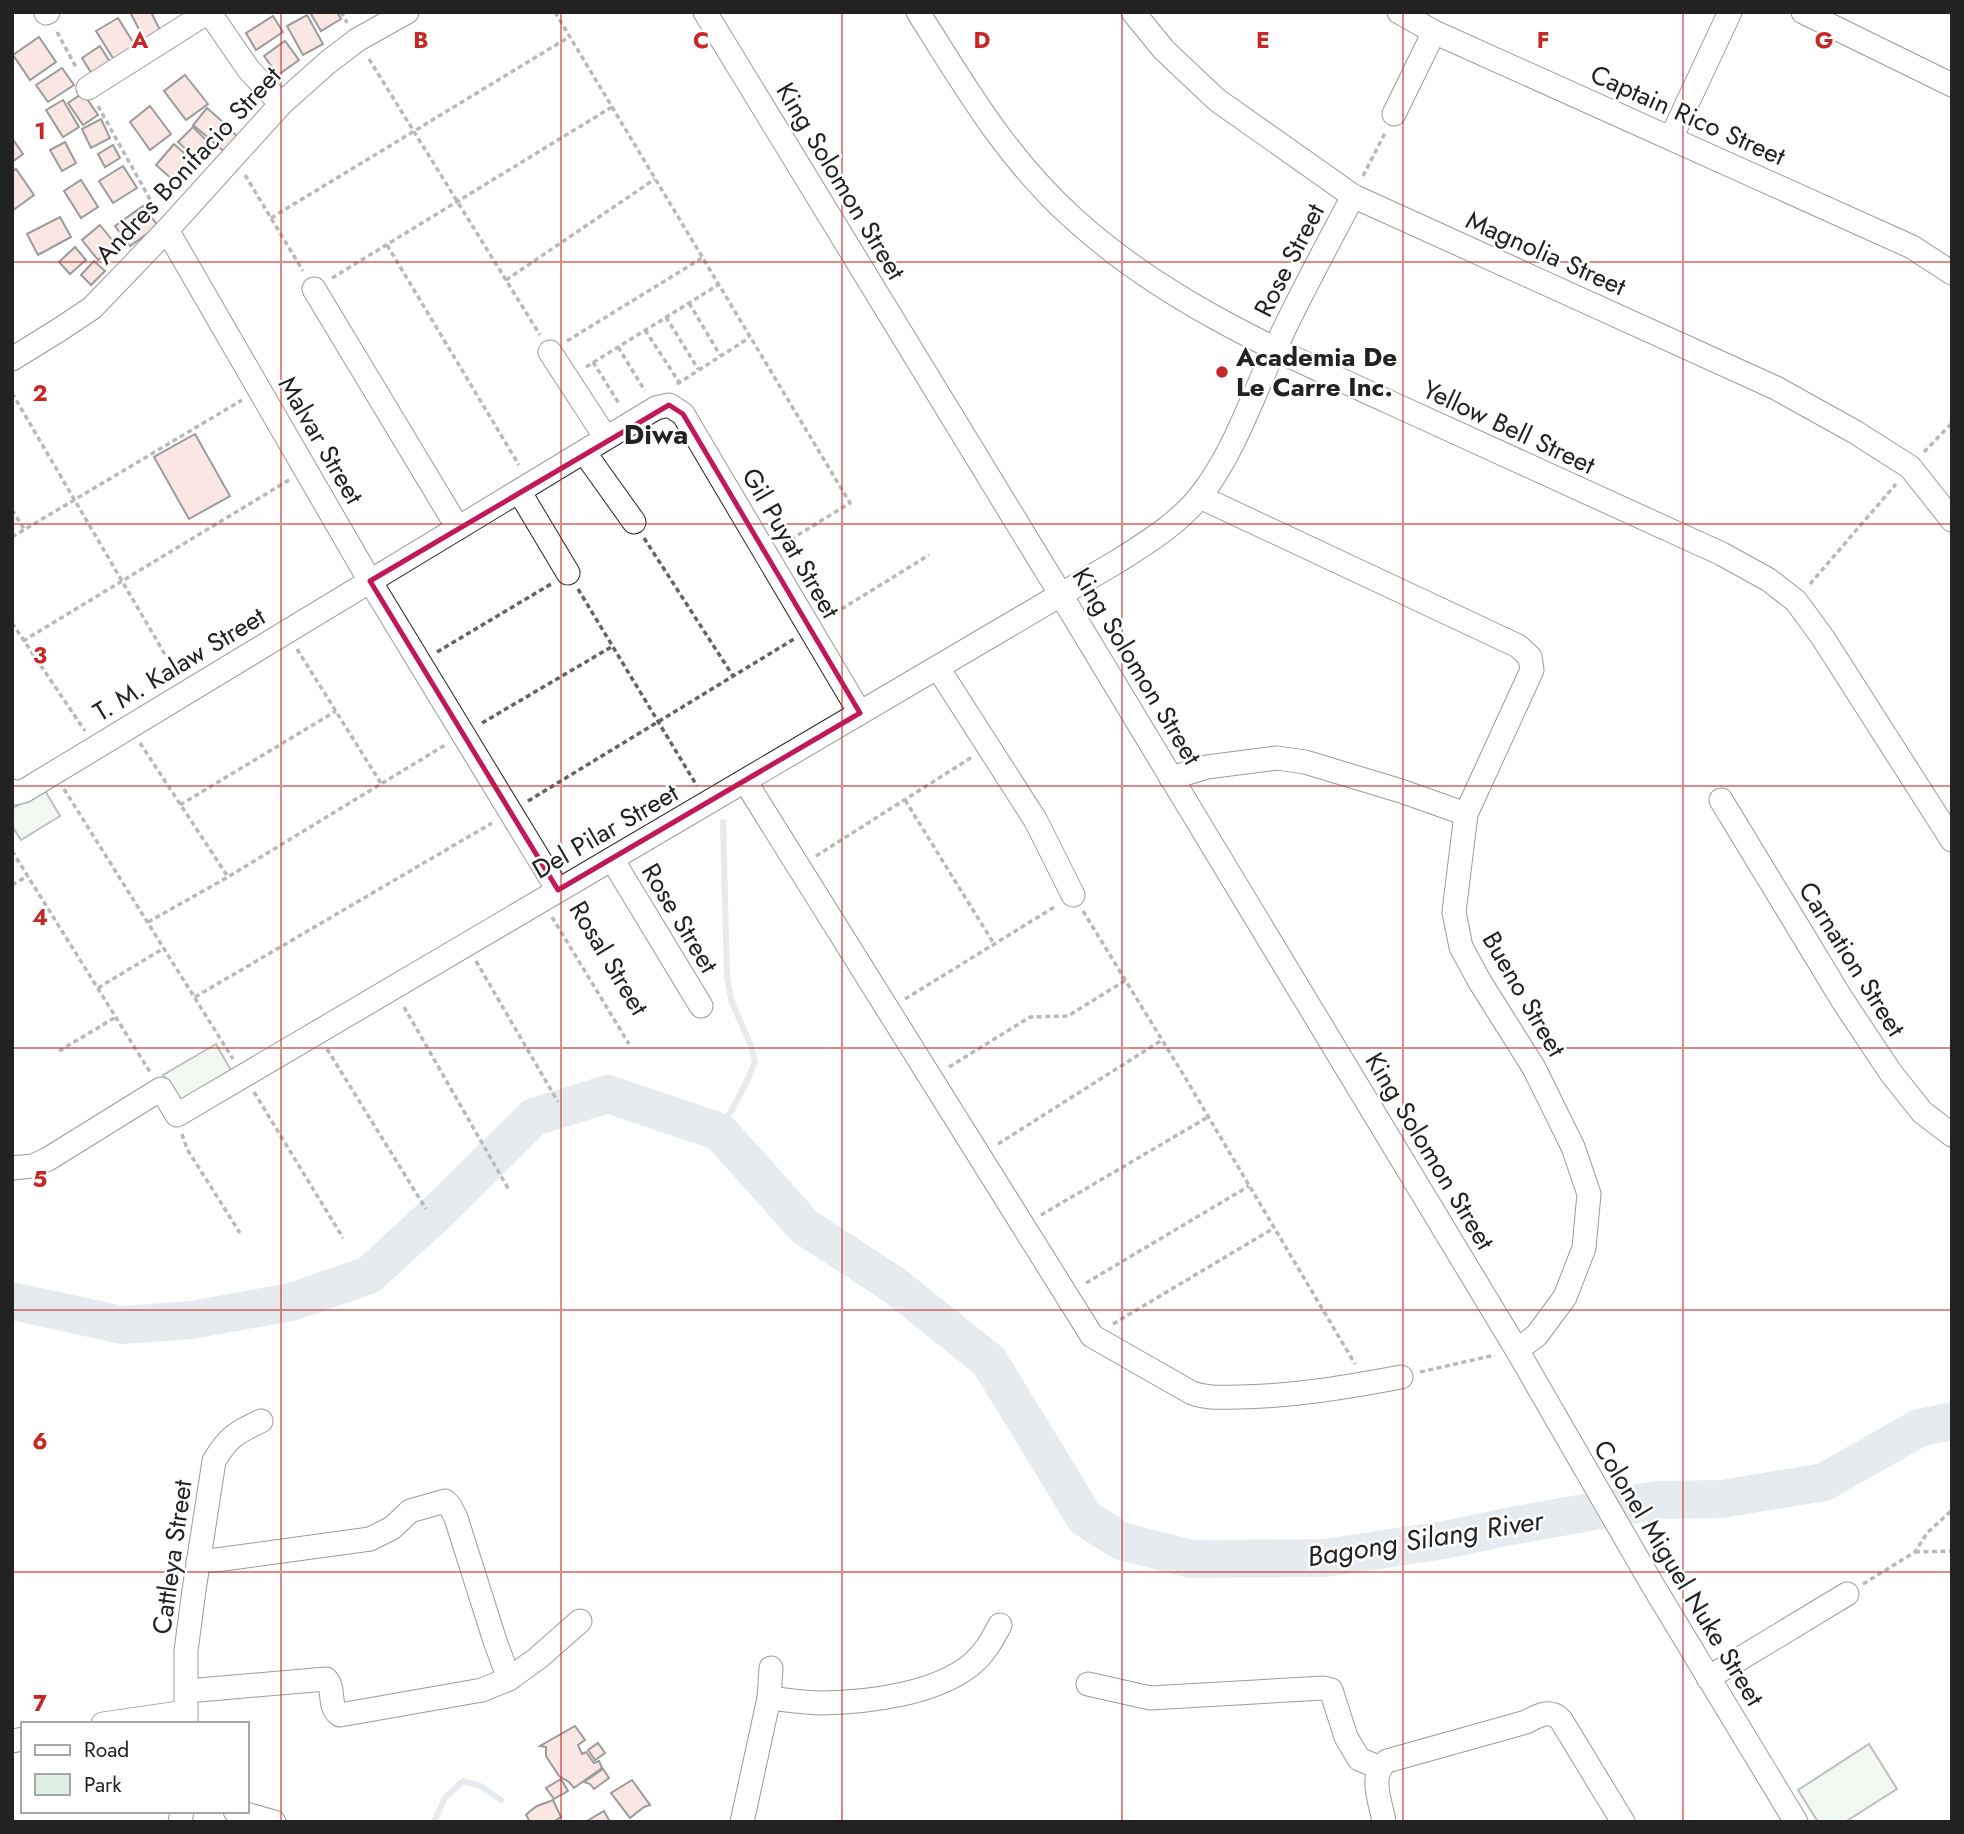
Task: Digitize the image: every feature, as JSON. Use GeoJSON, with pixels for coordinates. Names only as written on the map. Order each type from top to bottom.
{"type":"FeatureCollection","features":[{"type":"Feature","properties":{"kind":"street"},"geometry":{"type":"LineString","coordinates":[[88,88],[208,12],[249,70],[281,104]]}},
{"type":"Feature","properties":{"kind":"street","name":"Andres Bonifacio Street"},"geometry":{"type":"LineString","coordinates":[[12,359],[92,308],[281,104],[327,62],[357,40],[407,12]]}},
{"type":"Feature","properties":{"kind":"street","name":"King Solomon Street"},"geometry":{"type":"LineString","coordinates":[[705,12],[1517,1350]]}},
{"type":"Feature","properties":{"kind":"street","name":"Yellow Bell Street"},"geometry":{"type":"LineString","coordinates":[[918,12],[1007,149],[1072,218],[1118,257],[1167,291],[1274,349],[1722,554],[1769,580],[1796,601],[1823,638],[1952,840]]}},
{"type":"Feature","properties":{"kind":"street","name":"Magnolia Street"},"geometry":{"type":"LineString","coordinates":[[1133,12],[1164,50],[1217,100],[1353,196],[1776,388],[1856,432],[1909,467],[1952,520]]}},
{"type":"Feature","properties":{"kind":"street","name":"Captain Rico Street"},"geometry":{"type":"LineString","coordinates":[[1399,12],[1434,32],[1912,247],[1952,273]]}},
{"type":"Feature","properties":{"kind":"street"},"geometry":{"type":"LineString","coordinates":[[1671,138],[1730,12]]}},
{"type":"Feature","properties":{"kind":"street"},"geometry":{"type":"LineString","coordinates":[[1803,12],[1952,85]]}},
{"type":"Feature","properties":{"kind":"street"},"geometry":{"type":"LineString","coordinates":[[1394,114],[1434,32]]}},
{"type":"Feature","properties":{"kind":"street","name":"Rose Street"},"geometry":{"type":"LineString","coordinates":[[1061,595],[1151,540],[1178,520],[1200,497],[1233,441],[1274,349],[1353,196]]}},
{"type":"Feature","properties":{"kind":"street","name":"Malvar Street"},"geometry":{"type":"LineString","coordinates":[[167,230],[370,581],[511,812],[550,895]]}},
{"type":"Feature","properties":{"kind":"street"},"geometry":{"type":"LineString","coordinates":[[314,289],[458,528]]}},
{"type":"Feature","properties":{"kind":"street"},"geometry":{"type":"LineString","coordinates":[[550,352],[606,438]]}},
{"type":"Feature","properties":{"kind":"street","name":"T. M. Kalaw Street"},"geometry":{"type":"LineString","coordinates":[[14,792],[24,791],[606,438],[662,407]]}},
{"type":"Feature","properties":{"kind":"street","name":"Gil Puyat Street"},"geometry":{"type":"LineString","coordinates":[[662,407],[683,414],[860,713]]}},
{"type":"Feature","properties":{"kind":"street"},"geometry":{"type":"LineString","coordinates":[[584,452],[634,522]]}},
{"type":"Feature","properties":{"kind":"street"},"geometry":{"type":"LineString","coordinates":[[525,488],[568,573]]}},
{"type":"Feature","properties":{"kind":"street","name":"Bueno Street"},"geometry":{"type":"LineString","coordinates":[[1200,497],[1518,646],[1530,657],[1532,670],[1466,814],[1454,912],[1461,947],[1534,1068],[1573,1147],[1588,1194],[1584,1248],[1565,1297],[1537,1335],[1517,1350]]}},
{"type":"Feature","properties":{"kind":"street","name":"Del Pilar Street"},"geometry":{"type":"LineString","coordinates":[[177,1115],[1061,595]]}},
{"type":"Feature","properties":{"kind":"street"},"geometry":{"type":"LineString","coordinates":[[938,667],[1037,821],[1073,895]]}},
{"type":"Feature","properties":{"kind":"street"},"geometry":{"type":"LineString","coordinates":[[1171,778],[1207,767],[1277,758],[1317,766],[1466,814]]}},
{"type":"Feature","properties":{"kind":"street"},"geometry":{"type":"LineString","coordinates":[[745,781],[1093,1336],[1199,1396],[1281,1396],[1401,1377]]}},
{"type":"Feature","properties":{"kind":"street","name":"Carnation Street"},"geometry":{"type":"LineString","coordinates":[[1721,800],[1843,1001],[1891,1073],[1922,1112],[1952,1135]]}},
{"type":"Feature","properties":{"kind":"street","name":"Rose Street"},"geometry":{"type":"LineString","coordinates":[[612,859],[701,1006]]}},
{"type":"Feature","properties":{"kind":"street"},"geometry":{"type":"LineString","coordinates":[[12,1168],[33,1166],[48,1159],[160,1089],[177,1115]]}},
{"type":"Feature","properties":{"kind":"street","name":"Colonel Miguel Nuke Street"},"geometry":{"type":"LineString","coordinates":[[1517,1350],[1652,1584],[1796,1822]]}},
{"type":"Feature","properties":{"kind":"street","name":"Cattleya Street"},"geometry":{"type":"LineString","coordinates":[[187,1709],[187,1651],[214,1461],[224,1444],[240,1431],[261,1421]]}},
{"type":"Feature","properties":{"kind":"street"},"geometry":{"type":"LineString","coordinates":[[198,1561],[370,1539],[392,1528],[410,1511],[444,1500],[456,1518],[509,1679]]}},
{"type":"Feature","properties":{"kind":"street"},"geometry":{"type":"LineString","coordinates":[[1708,1678],[1847,1594]]}},
{"type":"Feature","properties":{"kind":"street"},"geometry":{"type":"LineString","coordinates":[[114,1722],[326,1679],[330,1684],[333,1709],[340,1714],[474,1693],[509,1679],[580,1622]]}},
{"type":"Feature","properties":{"kind":"street"},"geometry":{"type":"LineString","coordinates":[[769,1698],[820,1703],[864,1700],[947,1681],[971,1664],[988,1647],[1000,1625]]}},
{"type":"Feature","properties":{"kind":"street"},"geometry":{"type":"LineString","coordinates":[[742,1822],[769,1698],[771,1668]]}},
{"type":"Feature","properties":{"kind":"street"},"geometry":{"type":"LineString","coordinates":[[1088,1684],[1150,1698],[1324,1688],[1331,1690],[1346,1737],[1359,1759],[1380,1768]]}},
{"type":"Feature","properties":{"kind":"street"},"geometry":{"type":"LineString","coordinates":[[1384,1822],[1376,1779],[1380,1768],[1387,1761],[1552,1714],[1560,1720],[1623,1822]]}},
{"type":"Feature","properties":{"kind":"street"},"geometry":{"type":"LineString","coordinates":[[242,1813],[274,1822]]}},
{"type":"Feature","properties":{"kind":"path"},"geometry":{"type":"LineString","coordinates":[[341,12],[550,352],[702,258]]}},
{"type":"Feature","properties":{"kind":"path"},"geometry":{"type":"LineString","coordinates":[[555,12],[850,503],[766,555]]}},
{"type":"Feature","properties":{"kind":"path"},"geometry":{"type":"LineString","coordinates":[[47,13],[167,230]]}},
{"type":"Feature","properties":{"kind":"path"},"geometry":{"type":"LineString","coordinates":[[271,218],[569,37]]}},
{"type":"Feature","properties":{"kind":"path"},"geometry":{"type":"LineString","coordinates":[[233,156],[314,289],[612,107]]}},
{"type":"Feature","properties":{"kind":"path"},"geometry":{"type":"LineString","coordinates":[[1353,196],[1394,114]]}},
{"type":"Feature","properties":{"kind":"path"},"geometry":{"type":"LineString","coordinates":[[506,281],[655,179]]}},
{"type":"Feature","properties":{"kind":"path"},"geometry":{"type":"LineString","coordinates":[[387,245],[525,488]]}},
{"type":"Feature","properties":{"kind":"path"},"geometry":{"type":"LineString","coordinates":[[568,378],[718,285]]}},
{"type":"Feature","properties":{"kind":"path"},"geometry":{"type":"LineString","coordinates":[[689,303],[721,356]]}},
{"type":"Feature","properties":{"kind":"path"},"geometry":{"type":"LineString","coordinates":[[666,317],[699,370]]}},
{"type":"Feature","properties":{"kind":"path"},"geometry":{"type":"LineString","coordinates":[[645,330],[679,382]]}},
{"type":"Feature","properties":{"kind":"path"},"geometry":{"type":"LineString","coordinates":[[618,347],[662,407],[679,382],[749,338]]}},
{"type":"Feature","properties":{"kind":"path"},"geometry":{"type":"LineString","coordinates":[[593,362],[631,423]]}},
{"type":"Feature","properties":{"kind":"path"},"geometry":{"type":"LineString","coordinates":[[12,537],[259,390]]}},
{"type":"Feature","properties":{"kind":"path"},"geometry":{"type":"LineString","coordinates":[[12,393],[187,692]]}},
{"type":"Feature","properties":{"kind":"path"},"geometry":{"type":"LineString","coordinates":[[1941,433],[1952,423]]}},
{"type":"Feature","properties":{"kind":"path"},"geometry":{"type":"LineString","coordinates":[[1796,601],[1909,467]]}},
{"type":"Feature","properties":{"kind":"path"},"geometry":{"type":"LineString","coordinates":[[23,641],[306,469]]}},
{"type":"Feature","properties":{"kind":"path"},"geometry":{"type":"LineString","coordinates":[[12,510],[24,530]]}},
{"type":"Feature","properties":{"kind":"path"},"geometry":{"type":"LineString","coordinates":[[634,522],[733,676]]}},
{"type":"Feature","properties":{"kind":"path"},"geometry":{"type":"LineString","coordinates":[[195,997],[511,812],[929,555]]}},
{"type":"Feature","properties":{"kind":"path"},"geometry":{"type":"LineString","coordinates":[[420,662],[568,573],[707,803]]}},
{"type":"Feature","properties":{"kind":"path"},"geometry":{"type":"LineString","coordinates":[[12,623],[96,747]]}},
{"type":"Feature","properties":{"kind":"path"},"geometry":{"type":"LineString","coordinates":[[286,632],[382,785]]}},
{"type":"Feature","properties":{"kind":"path"},"geometry":{"type":"LineString","coordinates":[[148,922],[228,877],[613,646]]}},
{"type":"Feature","properties":{"kind":"path"},"geometry":{"type":"LineString","coordinates":[[180,805],[336,711]]}},
{"type":"Feature","properties":{"kind":"path"},"geometry":{"type":"LineString","coordinates":[[130,726],[228,877]]}},
{"type":"Feature","properties":{"kind":"path"},"geometry":{"type":"LineString","coordinates":[[799,867],[988,746]]}},
{"type":"Feature","properties":{"kind":"path"},"geometry":{"type":"LineString","coordinates":[[54,773],[343,1238]]}},
{"type":"Feature","properties":{"kind":"path"},"geometry":{"type":"LineString","coordinates":[[905,800],[994,944]]}},
{"type":"Feature","properties":{"kind":"path"},"geometry":{"type":"LineString","coordinates":[[12,851],[160,1089]]}},
{"type":"Feature","properties":{"kind":"path"},"geometry":{"type":"LineString","coordinates":[[12,886],[28,876]]}},
{"type":"Feature","properties":{"kind":"path","name":"Rosal Street"},"geometry":{"type":"LineString","coordinates":[[550,895],[629,1044]]}},
{"type":"Feature","properties":{"kind":"path"},"geometry":{"type":"LineString","coordinates":[[888,1009],[1073,895],[1367,1384]]}},
{"type":"Feature","properties":{"kind":"path"},"geometry":{"type":"LineString","coordinates":[[466,944],[558,1102]]}},
{"type":"Feature","properties":{"kind":"path"},"geometry":{"type":"LineString","coordinates":[[98,988],[164,948]]}},
{"type":"Feature","properties":{"kind":"path"},"geometry":{"type":"LineString","coordinates":[[931,1078],[1030,1017],[1068,1016],[1126,980]]}},
{"type":"Feature","properties":{"kind":"path"},"geometry":{"type":"LineString","coordinates":[[393,988],[509,1190]]}},
{"type":"Feature","properties":{"kind":"path"},"geometry":{"type":"LineString","coordinates":[[59,1051],[116,1017]]}},
{"type":"Feature","properties":{"kind":"path"},"geometry":{"type":"LineString","coordinates":[[317,1032],[426,1209]]}},
{"type":"Feature","properties":{"kind":"path"},"geometry":{"type":"LineString","coordinates":[[979,1156],[1162,1040]]}},
{"type":"Feature","properties":{"kind":"path"},"geometry":{"type":"LineString","coordinates":[[177,1115],[187,1149],[240,1233]]}},
{"type":"Feature","properties":{"kind":"path"},"geometry":{"type":"LineString","coordinates":[[1023,1225],[1208,1117]]}},
{"type":"Feature","properties":{"kind":"path"},"geometry":{"type":"LineString","coordinates":[[1067,1295],[1249,1186]]}},
{"type":"Feature","properties":{"kind":"path"},"geometry":{"type":"LineString","coordinates":[[1093,1336],[1274,1228]]}},
{"type":"Feature","properties":{"kind":"path"},"geometry":{"type":"LineString","coordinates":[[1401,1377],[1517,1350]]}},
{"type":"Feature","properties":{"kind":"path"},"geometry":{"type":"LineString","coordinates":[[1847,1594],[1915,1552],[1927,1533],[1952,1510]]}},
{"type":"Feature","properties":{"kind":"path"},"geometry":{"type":"LineString","coordinates":[[1915,1552],[1952,1551]]}},
{"type":"Feature","properties":{"kind":"highlighted area"},"geometry":{"type":"Polygon","coordinates":[[[669,405],[683,414],[860,713],[558,890],[370,581],[669,405]]]}},
{"type":"Feature","properties":{"kind":"green space"},"geometry":{"type":"Polygon","coordinates":[[[44,789],[60,816],[21,840],[12,826],[12,809],[44,789]]]}},
{"type":"Feature","properties":{"kind":"green space"},"geometry":{"type":"Polygon","coordinates":[[[216,1044],[233,1074],[181,1105],[163,1075],[216,1044]]]}},
{"type":"Feature","properties":{"kind":"green space"},"geometry":{"type":"Polygon","coordinates":[[[1869,1744],[1897,1789],[1845,1822],[1818,1822],[1798,1790],[1869,1744]]]}},
{"type":"Feature","properties":{"kind":"building"},"geometry":{"type":"Polygon","coordinates":[[[151,12],[162,34],[146,43],[131,14],[151,12]]]}},
{"type":"Feature","properties":{"kind":"building"},"geometry":{"type":"Polygon","coordinates":[[[337,12],[341,19],[321,31],[311,14],[337,12]]]}},
{"type":"Feature","properties":{"kind":"building"},"geometry":{"type":"Polygon","coordinates":[[[307,15],[323,44],[303,55],[287,26],[307,15]]]}},
{"type":"Feature","properties":{"kind":"building"},"geometry":{"type":"Polygon","coordinates":[[[273,16],[283,32],[256,50],[246,33],[273,16]]]}},
{"type":"Feature","properties":{"kind":"building"},"geometry":{"type":"Polygon","coordinates":[[[118,18],[136,47],[114,60],[96,31],[118,18]]]}},
{"type":"Feature","properties":{"kind":"building"},"geometry":{"type":"Polygon","coordinates":[[[39,37],[56,62],[30,80],[13,55],[39,37]]]}},
{"type":"Feature","properties":{"kind":"building"},"geometry":{"type":"Polygon","coordinates":[[[285,41],[299,60],[278,75],[264,56],[285,41]]]}},
{"type":"Feature","properties":{"kind":"building"},"geometry":{"type":"Polygon","coordinates":[[[100,46],[113,67],[95,79],[82,58],[100,46]]]}},
{"type":"Feature","properties":{"kind":"building"},"geometry":{"type":"Polygon","coordinates":[[[62,68],[74,85],[48,102],[36,85],[62,68]]]}},
{"type":"Feature","properties":{"kind":"building"},"geometry":{"type":"Polygon","coordinates":[[[185,75],[208,104],[186,120],[164,91],[185,75]]]}},
{"type":"Feature","properties":{"kind":"building"},"geometry":{"type":"Polygon","coordinates":[[[83,93],[98,115],[83,125],[68,103],[83,93]]]}},
{"type":"Feature","properties":{"kind":"building"},"geometry":{"type":"Polygon","coordinates":[[[63,100],[79,127],[63,137],[46,110],[63,100]]]}},
{"type":"Feature","properties":{"kind":"building"},"geometry":{"type":"Polygon","coordinates":[[[150,106],[171,134],[150,150],[130,122],[150,106]]]}},
{"type":"Feature","properties":{"kind":"building"},"geometry":{"type":"Polygon","coordinates":[[[207,108],[224,123],[210,139],[193,125],[207,108]]]}},
{"type":"Feature","properties":{"kind":"building"},"geometry":{"type":"Polygon","coordinates":[[[101,119],[110,138],[91,148],[82,129],[101,119]]]}},
{"type":"Feature","properties":{"kind":"building"},"geometry":{"type":"Polygon","coordinates":[[[226,126],[239,138],[226,153],[213,142],[226,126]]]}},
{"type":"Feature","properties":{"kind":"building"},"geometry":{"type":"Polygon","coordinates":[[[193,127],[208,142],[194,157],[178,142],[193,127]]]}},
{"type":"Feature","properties":{"kind":"building"},"geometry":{"type":"Polygon","coordinates":[[[12,138],[23,154],[12,162],[12,138]]]}},
{"type":"Feature","properties":{"kind":"building"},"geometry":{"type":"Polygon","coordinates":[[[65,142],[76,163],[62,171],[50,150],[65,142]]]}},
{"type":"Feature","properties":{"kind":"building"},"geometry":{"type":"Polygon","coordinates":[[[174,144],[193,161],[174,181],[156,165],[174,144]]]}},
{"type":"Feature","properties":{"kind":"building"},"geometry":{"type":"Polygon","coordinates":[[[113,145],[120,158],[105,167],[98,154],[113,145]]]}},
{"type":"Feature","properties":{"kind":"building"},"geometry":{"type":"Polygon","coordinates":[[[123,166],[137,188],[113,203],[99,181],[123,166]]]}},
{"type":"Feature","properties":{"kind":"building"},"geometry":{"type":"Polygon","coordinates":[[[16,169],[34,195],[12,211],[12,172],[16,169]]]}},
{"type":"Feature","properties":{"kind":"building"},"geometry":{"type":"Polygon","coordinates":[[[81,180],[98,207],[81,218],[64,191],[81,180]]]}},
{"type":"Feature","properties":{"kind":"building"},"geometry":{"type":"Polygon","coordinates":[[[143,206],[158,226],[130,246],[115,226],[143,206]]]}},
{"type":"Feature","properties":{"kind":"building"},"geometry":{"type":"Polygon","coordinates":[[[60,217],[71,237],[38,255],[27,234],[60,217]]]}},
{"type":"Feature","properties":{"kind":"building"},"geometry":{"type":"Polygon","coordinates":[[[100,225],[116,245],[98,260],[82,240],[100,225]]]}},
{"type":"Feature","properties":{"kind":"building"},"geometry":{"type":"Polygon","coordinates":[[[75,247],[86,260],[70,274],[59,262],[75,247]]]}},
{"type":"Feature","properties":{"kind":"building"},"geometry":{"type":"Polygon","coordinates":[[[94,261],[105,271],[91,285],[81,275],[94,261]]]}},
{"type":"Feature","properties":{"kind":"building"},"geometry":{"type":"Polygon","coordinates":[[[195,434],[230,496],[189,519],[154,457],[195,434]]]}},
{"type":"Feature","properties":{"kind":"building"},"geometry":{"type":"Polygon","coordinates":[[[575,1726],[585,1740],[578,1745],[582,1754],[586,1752],[594,1763],[599,1761],[602,1768],[574,1788],[559,1776],[546,1756],[546,1747],[540,1746],[575,1726]]]}},
{"type":"Feature","properties":{"kind":"building"},"geometry":{"type":"Polygon","coordinates":[[[598,1743],[605,1753],[595,1760],[588,1750],[598,1743]]]}},
{"type":"Feature","properties":{"kind":"building"},"geometry":{"type":"Polygon","coordinates":[[[603,1769],[609,1778],[594,1789],[584,1782],[603,1769]]]}},
{"type":"Feature","properties":{"kind":"building"},"geometry":{"type":"Polygon","coordinates":[[[561,1779],[568,1791],[554,1799],[546,1788],[561,1779]]]}},
{"type":"Feature","properties":{"kind":"building"},"geometry":{"type":"Polygon","coordinates":[[[632,1780],[650,1805],[630,1818],[611,1793],[632,1780]]]}},
{"type":"Feature","properties":{"kind":"building"},"geometry":{"type":"Polygon","coordinates":[[[553,1800],[561,1817],[553,1822],[530,1822],[526,1815],[529,1812],[553,1800]]]}},
{"type":"Feature","properties":{"kind":"building"},"geometry":{"type":"Polygon","coordinates":[[[604,1811],[610,1822],[587,1822],[587,1821],[604,1811]]]}},
{"type":"Feature","properties":{"kind":"waterway"},"geometry":{"type":"LineString","coordinates":[[720,1132],[755,1062],[731,1000],[727,976],[723,822]]}},
{"type":"Feature","properties":{"kind":"waterway","name":"Bagong Silang River"},"geometry":{"type":"LineString","coordinates":[[12,1301],[122,1325],[191,1320],[291,1302],[369,1275],[441,1209],[534,1117],[608,1094],[720,1132],[805,1227],[894,1285],[989,1361],[1085,1518],[1121,1541],[1191,1559],[1325,1558],[1444,1540],[1657,1500],[1722,1499],[1824,1482],[1919,1428],[1952,1421]]}},
{"type":"Feature","properties":{"kind":"waterway"},"geometry":{"type":"LineString","coordinates":[[434,1822],[445,1798],[463,1781],[480,1786],[501,1800]]}},
{"type":"Feature","properties":{"kind":"place","name":"Academia De Le Carre Inc."},"geometry":{"type":"Point","coordinates":[1222,372]}},
{"type":"Feature","properties":{"kind":"district","name":"Diwa"},"geometry":{"type":"Point","coordinates":[656,434]}}]}
